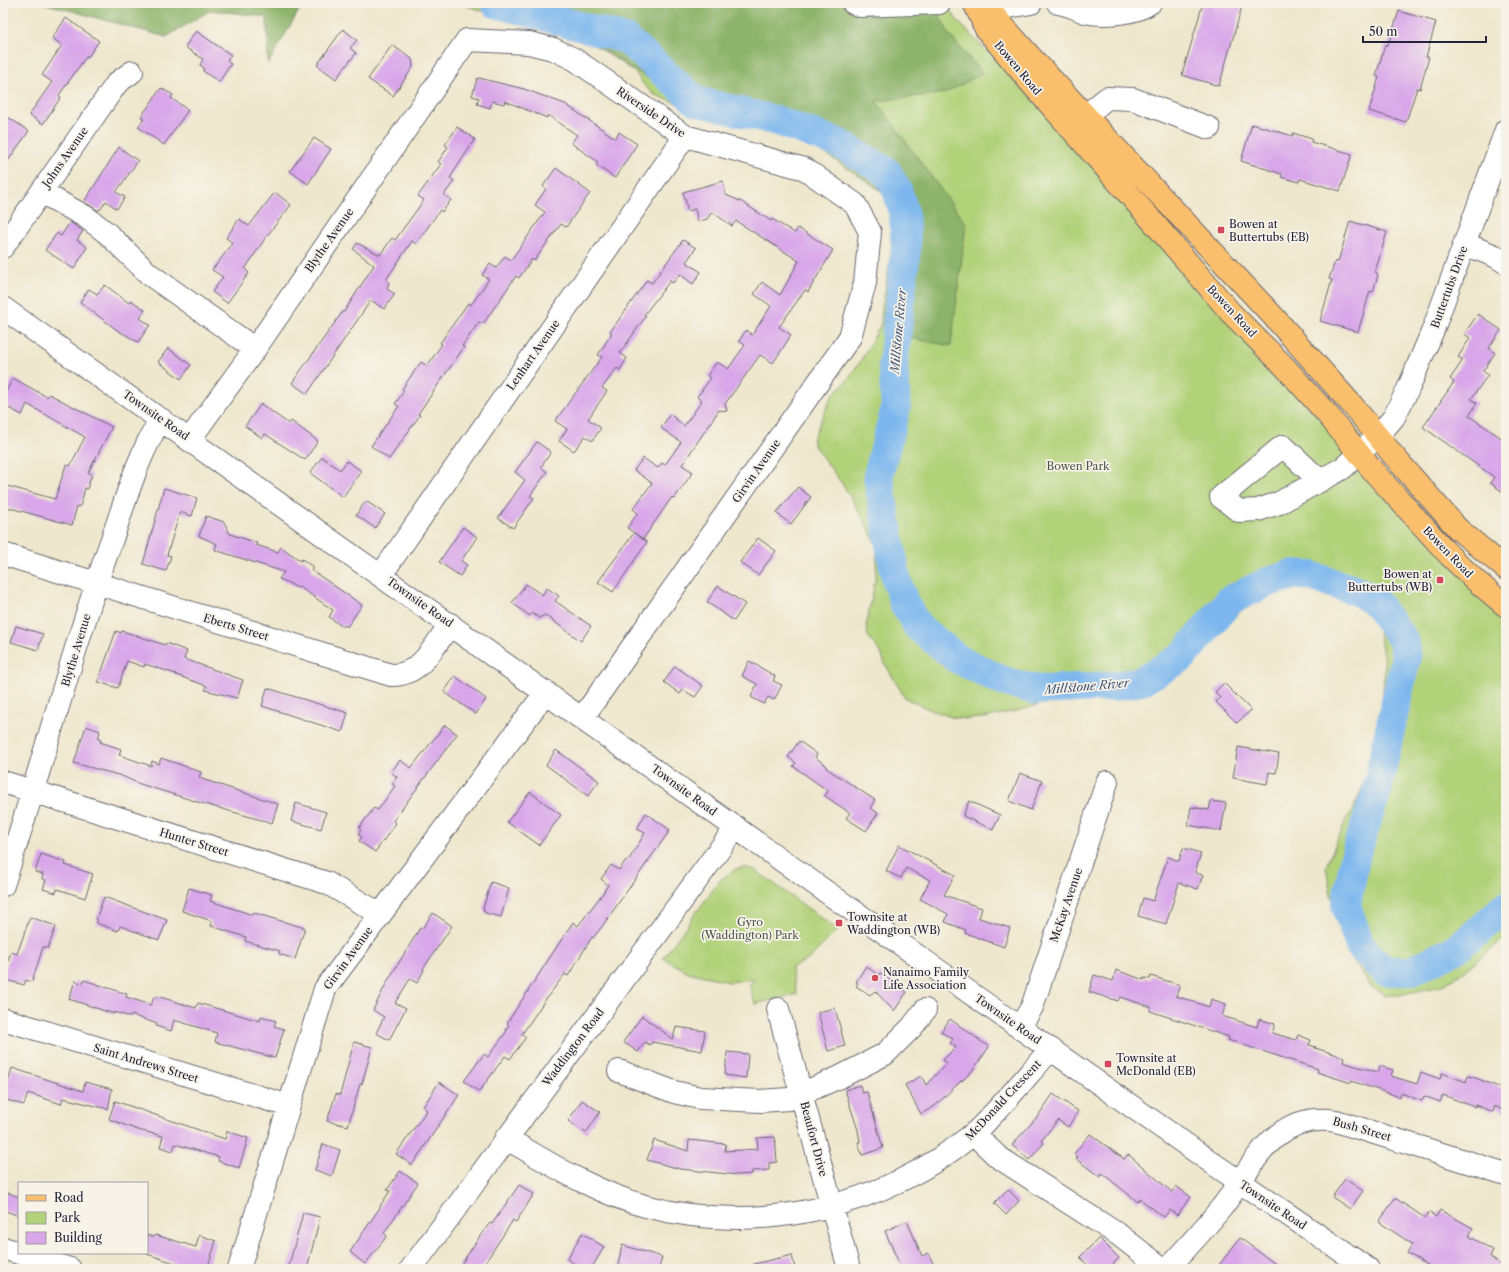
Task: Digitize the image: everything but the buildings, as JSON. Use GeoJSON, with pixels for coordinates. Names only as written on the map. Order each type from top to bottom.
{"type":"FeatureCollection","features":[{"type":"Feature","properties":{"kind":"main road","name":"Bowen Road"},"geometry":{"type":"LineString","coordinates":[[974,3],[987,13],[986,29],[1077,122],[1273,316],[1458,529],[1506,569]]}},
{"type":"Feature","properties":{"kind":"main road","name":"Bowen Road"},"geometry":{"type":"LineString","coordinates":[[1077,122],[1155,224],[1231,313],[1285,367],[1327,414],[1374,472],[1450,556],[1474,580],[1506,606]]}},
{"type":"Feature","properties":{"kind":"street"},"geometry":{"type":"LineString","coordinates":[[853,3],[860,6],[939,3]]}},
{"type":"Feature","properties":{"kind":"street"},"geometry":{"type":"LineString","coordinates":[[987,13],[1031,3]]}},
{"type":"Feature","properties":{"kind":"street"},"geometry":{"type":"LineString","coordinates":[[1058,3],[1086,12],[1102,14],[1124,13],[1150,3]]}},
{"type":"Feature","properties":{"kind":"street","name":"Riverside Drive"},"geometry":{"type":"LineString","coordinates":[[467,40],[529,43],[553,49],[574,59],[685,136],[805,168],[855,204]]}},
{"type":"Feature","properties":{"kind":"street","name":"Blythe Avenue"},"geometry":{"type":"LineString","coordinates":[[190,439],[254,349],[467,40]]}},
{"type":"Feature","properties":{"kind":"street","name":"Johns Avenue"},"geometry":{"type":"LineString","coordinates":[[3,247],[117,83],[132,72]]}},
{"type":"Feature","properties":{"kind":"street"},"geometry":{"type":"LineString","coordinates":[[1077,122],[1107,98],[1133,99],[1209,128]]}},
{"type":"Feature","properties":{"kind":"street","name":"Buttertubs Drive"},"geometry":{"type":"LineString","coordinates":[[1320,481],[1343,468],[1378,436],[1394,417],[1410,387],[1433,330],[1506,130]]}},
{"type":"Feature","properties":{"kind":"street","name":"Lenhart Avenue"},"geometry":{"type":"LineString","coordinates":[[381,575],[685,136]]}},
{"type":"Feature","properties":{"kind":"street"},"geometry":{"type":"LineString","coordinates":[[41,192],[86,217],[107,233],[149,274],[254,349]]}},
{"type":"Feature","properties":{"kind":"street","name":"Girvin Avenue"},"geometry":{"type":"LineString","coordinates":[[583,718],[850,338],[865,283],[870,232],[855,204]]}},
{"type":"Feature","properties":{"kind":"street"},"geometry":{"type":"LineString","coordinates":[[1465,244],[1495,256],[1506,263]]}},
{"type":"Feature","properties":{"kind":"street","name":"Townsite Road"},"geometry":{"type":"LineString","coordinates":[[3,308],[1050,1049],[1240,1182],[1368,1269]]}},
{"type":"Feature","properties":{"kind":"street","name":"Blythe Avenue"},"geometry":{"type":"LineString","coordinates":[[3,885],[34,792],[96,583],[145,447],[161,419]]}},
{"type":"Feature","properties":{"kind":"street","name":"Eberts Street"},"geometry":{"type":"LineString","coordinates":[[3,554],[391,675],[406,673],[420,665],[450,624]]}},
{"type":"Feature","properties":{"kind":"street","name":"Girvin Avenue"},"geometry":{"type":"LineString","coordinates":[[239,1269],[324,989],[546,692]]}},
{"type":"Feature","properties":{"kind":"street","name":"Hunter Street"},"geometry":{"type":"LineString","coordinates":[[3,782],[327,883],[380,914]]}},
{"type":"Feature","properties":{"kind":"street","name":"McKay Avenue"},"geometry":{"type":"LineString","coordinates":[[1020,1027],[1032,1007],[1107,782]]}},
{"type":"Feature","properties":{"kind":"street","name":"Waddington Road"},"geometry":{"type":"LineString","coordinates":[[410,1269],[736,827]]}},
{"type":"Feature","properties":{"kind":"street","name":"Beaufort Drive"},"geometry":{"type":"LineString","coordinates":[[778,1009],[849,1269]]}},
{"type":"Feature","properties":{"kind":"street"},"geometry":{"type":"LineString","coordinates":[[619,1071],[674,1092],[700,1098],[760,1101],[789,1099],[840,1077],[885,1054],[912,1027],[925,1010]]}},
{"type":"Feature","properties":{"kind":"street","name":"Saint Andrews Street"},"geometry":{"type":"LineString","coordinates":[[3,1019],[289,1106]]}},
{"type":"Feature","properties":{"kind":"street","name":"McDonald Crescent"},"geometry":{"type":"LineString","coordinates":[[506,1138],[574,1178],[605,1192],[645,1206],[686,1214],[726,1218],[770,1215],[833,1206],[867,1196],[916,1174],[974,1134],[1050,1049]]}},
{"type":"Feature","properties":{"kind":"street","name":"Bush Street"},"geometry":{"type":"LineString","coordinates":[[1167,1269],[1222,1206],[1270,1141],[1276,1135],[1297,1124],[1321,1118],[1343,1123],[1506,1174]]}},
{"type":"Feature","properties":{"kind":"street"},"geometry":{"type":"LineString","coordinates":[[974,1134],[998,1157],[1118,1235],[1162,1269]]}},
{"type":"Feature","properties":{"kind":"street"},"geometry":{"type":"LineString","coordinates":[[3,1248],[18,1253]]}},
{"type":"Feature","properties":{"kind":"street"},"geometry":{"type":"LineString","coordinates":[[22,1254],[70,1269]]}},
{"type":"Feature","properties":{"kind":"green space"},"geometry":{"type":"Polygon","coordinates":[[[43,3],[310,3],[301,7],[268,64],[267,17],[211,10],[166,37],[43,3]]]}},
{"type":"Feature","properties":{"kind":"green space","name":"Bowen Park"},"geometry":{"type":"Polygon","coordinates":[[[459,3],[946,3],[957,20],[1076,144],[1328,428],[1506,595],[1506,937],[1454,979],[1440,986],[1399,995],[1386,995],[1371,987],[1350,955],[1331,895],[1326,866],[1347,818],[1353,810],[1369,771],[1377,744],[1385,666],[1379,632],[1372,618],[1360,602],[1344,590],[1310,574],[1302,573],[1292,575],[1251,599],[1215,639],[1196,652],[1128,681],[1077,691],[1026,709],[984,718],[965,719],[951,717],[926,708],[905,698],[885,664],[881,653],[868,636],[866,626],[876,576],[877,546],[864,520],[843,485],[815,447],[812,440],[833,394],[845,383],[860,362],[881,324],[882,309],[894,236],[895,211],[881,191],[826,154],[791,134],[753,121],[736,118],[711,117],[653,94],[642,83],[636,73],[598,47],[577,37],[567,35],[536,20],[488,13],[459,3]]]}},
{"type":"Feature","properties":{"kind":"green space"},"geometry":{"type":"Polygon","coordinates":[[[527,3],[933,3],[950,36],[982,73],[946,93],[876,101],[966,224],[951,346],[910,338],[892,279],[893,200],[786,118],[659,85],[527,3]]]}},
{"type":"Feature","properties":{"kind":"green space","name":"Gyro (Waddington) Park"},"geometry":{"type":"Polygon","coordinates":[[[744,867],[755,870],[838,930],[809,959],[791,968],[797,994],[755,1004],[749,984],[755,979],[729,982],[688,972],[663,958],[720,880],[736,869],[744,867]]]}},
{"type":"Feature","properties":{"kind":"waterway","name":"Millstone River"},"geometry":{"type":"LineString","coordinates":[[496,3],[626,39],[696,101],[778,121],[838,143],[887,172],[897,190],[904,212],[906,248],[893,365],[896,407],[878,476],[896,578],[904,603],[918,627],[958,659],[1003,681],[1037,690],[1114,686],[1141,681],[1181,658],[1230,600],[1268,582],[1295,574],[1311,576],[1360,592],[1377,604],[1403,640],[1406,656],[1377,790],[1356,853],[1346,905],[1360,946],[1385,971],[1411,971],[1454,950],[1476,933],[1506,906]]}},
{"type":"Feature","properties":{"kind":"place","name":"Bowen at Buttertubs (EB)"},"geometry":{"type":"Point","coordinates":[1221,230]}},
{"type":"Feature","properties":{"kind":"place","name":"Bowen at Buttertubs (WB)"},"geometry":{"type":"Point","coordinates":[1440,580]}},
{"type":"Feature","properties":{"kind":"place","name":"Townsite at Waddington (WB)"},"geometry":{"type":"Point","coordinates":[839,923]}},
{"type":"Feature","properties":{"kind":"place","name":"Nanaimo Family Life Association"},"geometry":{"type":"Point","coordinates":[875,978]}},
{"type":"Feature","properties":{"kind":"place","name":"Townsite at McDonald (EB)"},"geometry":{"type":"Point","coordinates":[1108,1064]}}]}
